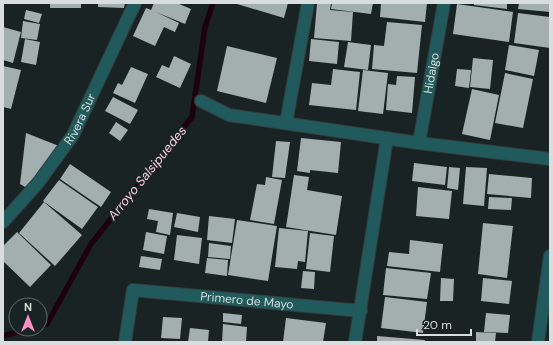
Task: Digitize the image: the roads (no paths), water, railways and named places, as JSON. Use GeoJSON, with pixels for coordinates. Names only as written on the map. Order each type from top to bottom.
{"type":"FeatureCollection","features":[{"type":"Feature","properties":{"kind":"street","name":"Rivera Sur"},"geometry":{"type":"LineString","coordinates":[[3,222],[38,182],[73,135],[135,3]]}},
{"type":"Feature","properties":{"kind":"street"},"geometry":{"type":"LineString","coordinates":[[286,123],[308,3]]}},
{"type":"Feature","properties":{"kind":"street","name":"Hidalgo"},"geometry":{"type":"LineString","coordinates":[[419,143],[444,3]]}},
{"type":"Feature","properties":{"kind":"street"},"geometry":{"type":"LineString","coordinates":[[202,101],[229,115],[419,143],[550,159]]}},
{"type":"Feature","properties":{"kind":"street"},"geometry":{"type":"LineString","coordinates":[[355,342],[387,138]]}},
{"type":"Feature","properties":{"kind":"street"},"geometry":{"type":"LineString","coordinates":[[538,342],[550,256]]}},
{"type":"Feature","properties":{"kind":"street","name":"Primero de Mayo"},"geometry":{"type":"LineString","coordinates":[[125,342],[132,290],[361,311]]}},
{"type":"Feature","properties":{"kind":"waterway","name":"Arroyo Salsipuedes"},"geometry":{"type":"LineString","coordinates":[[48,322],[91,244],[192,117],[205,27],[213,3]]}},
{"type":"Feature","properties":{"kind":"waterway","name":"Arroyo Salsipuedes"},"geometry":{"type":"LineString","coordinates":[[3,336],[8,335]]}}]}
